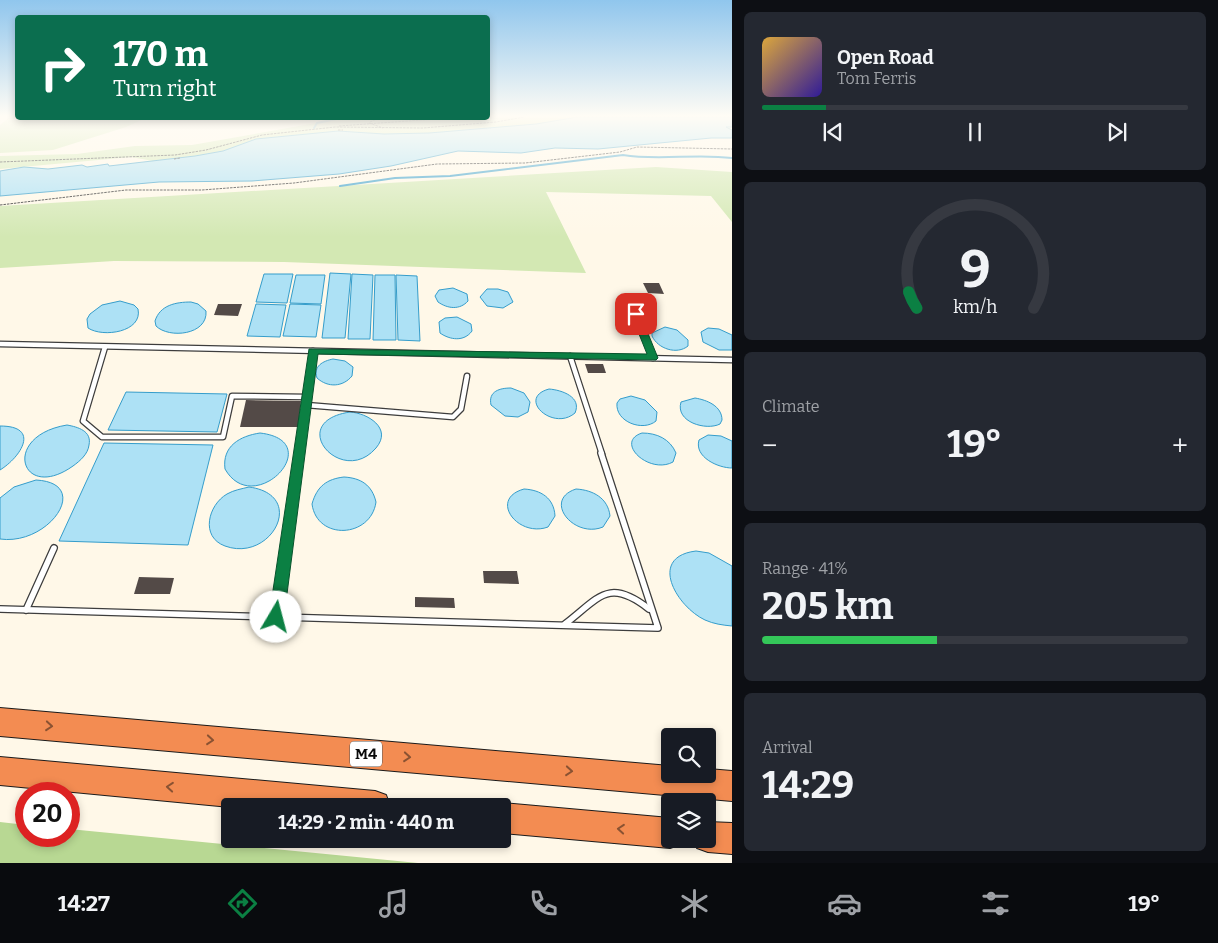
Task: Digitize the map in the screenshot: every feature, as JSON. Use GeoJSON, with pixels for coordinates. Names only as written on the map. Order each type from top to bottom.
{"type":"FeatureCollection","features":[{"type":"Feature","properties":{"kind":"highway","name":"M4"},"geometry":{"type":"LineString","coordinates":[[0,722],[732,786]]}},
{"type":"Feature","properties":{"kind":"highway"},"geometry":{"type":"LineString","coordinates":[[0,771],[289,798]]}},
{"type":"Feature","properties":{"kind":"highway"},"geometry":{"type":"LineString","coordinates":[[511,819],[661,832]]}},
{"type":"Feature","properties":{"kind":"highway"},"geometry":{"type":"LineString","coordinates":[[716,838],[732,839]]}},
{"type":"Feature","properties":{"kind":"lane"},"geometry":{"type":"LineString","coordinates":[[636,314],[653,358]]}},
{"type":"Feature","properties":{"kind":"lane"},"geometry":{"type":"LineString","coordinates":[[0,344],[732,360]]}},
{"type":"Feature","properties":{"kind":"lane"},"geometry":{"type":"LineString","coordinates":[[105,347],[83,421],[102,437],[223,437],[232,396],[307,397]]}},
{"type":"Feature","properties":{"kind":"lane"},"geometry":{"type":"LineString","coordinates":[[276,617],[313,351]]}},
{"type":"Feature","properties":{"kind":"lane"},"geometry":{"type":"LineString","coordinates":[[0,609],[658,628],[570,356]]}},
{"type":"Feature","properties":{"kind":"lane"},"geometry":{"type":"LineString","coordinates":[[306,405],[453,417],[461,409],[467,376]]}},
{"type":"Feature","properties":{"kind":"lane"},"geometry":{"type":"LineString","coordinates":[[26,610],[54,548]]}},
{"type":"Feature","properties":{"kind":"lane"},"geometry":{"type":"LineString","coordinates":[[564,624],[582,612],[602,593],[615,591],[638,598],[651,610]]}},
{"type":"Feature","properties":{"kind":"path"},"geometry":{"type":"LineString","coordinates":[[0,162],[105,157]]}},
{"type":"Feature","properties":{"kind":"path"},"geometry":{"type":"LineString","coordinates":[[176,157],[180,158]]}},
{"type":"Feature","properties":{"kind":"path"},"geometry":{"type":"LineString","coordinates":[[0,205],[126,190],[202,190],[294,183],[437,164],[525,163],[574,157]]}},
{"type":"Feature","properties":{"kind":"green space"},"geometry":{"type":"Polygon","coordinates":[[[0,157],[128,157],[0,169],[0,157]]]}},
{"type":"Feature","properties":{"kind":"green space"},"geometry":{"type":"Polygon","coordinates":[[[133,157],[184,157],[153,161],[133,157]]]}},
{"type":"Feature","properties":{"kind":"green space"},"geometry":{"type":"Polygon","coordinates":[[[656,167],[732,172],[732,222],[711,196],[546,192],[586,273],[284,262],[114,261],[0,268],[0,206],[656,167]]]}},
{"type":"Feature","properties":{"kind":"green space"},"geometry":{"type":"Polygon","coordinates":[[[0,822],[15,824],[15,847],[80,847],[80,830],[221,844],[221,848],[264,848],[418,863],[0,863],[0,822]]]}},
{"type":"Feature","properties":{"kind":"water"},"geometry":{"type":"Polygon","coordinates":[[[184,157],[430,157],[391,166],[339,174],[252,181],[159,182],[0,196],[0,171],[24,167],[48,169],[82,165],[87,167],[108,164],[109,166],[184,157]]]}},
{"type":"Feature","properties":{"kind":"water"},"geometry":{"type":"Polygon","coordinates":[[[330,273],[351,274],[345,338],[322,338],[330,273]]]}},
{"type":"Feature","properties":{"kind":"water"},"geometry":{"type":"Polygon","coordinates":[[[264,274],[293,274],[287,303],[256,302],[264,274]]]}},
{"type":"Feature","properties":{"kind":"water"},"geometry":{"type":"Polygon","coordinates":[[[352,274],[373,275],[370,339],[348,339],[352,274]]]}},
{"type":"Feature","properties":{"kind":"water"},"geometry":{"type":"Polygon","coordinates":[[[296,275],[325,275],[321,304],[290,303],[296,275]]]}},
{"type":"Feature","properties":{"kind":"water"},"geometry":{"type":"Polygon","coordinates":[[[375,275],[395,275],[396,340],[373,340],[375,275]]]}},
{"type":"Feature","properties":{"kind":"water"},"geometry":{"type":"Polygon","coordinates":[[[396,275],[417,276],[420,341],[398,340],[396,275]]]}},
{"type":"Feature","properties":{"kind":"water"},"geometry":{"type":"Polygon","coordinates":[[[453,288],[467,294],[468,301],[465,304],[454,307],[438,302],[435,296],[439,290],[453,288]]]}},
{"type":"Feature","properties":{"kind":"water"},"geometry":{"type":"Polygon","coordinates":[[[487,289],[498,289],[508,292],[513,302],[503,308],[487,306],[480,297],[487,289]]]}},
{"type":"Feature","properties":{"kind":"water"},"geometry":{"type":"Polygon","coordinates":[[[120,301],[134,305],[138,309],[138,317],[134,323],[128,328],[112,332],[95,331],[88,328],[87,319],[90,314],[102,305],[120,301]]]}},
{"type":"Feature","properties":{"kind":"water"},"geometry":{"type":"Polygon","coordinates":[[[191,302],[198,304],[206,311],[205,319],[194,330],[170,333],[156,326],[157,316],[165,308],[174,304],[191,302]]]}},
{"type":"Feature","properties":{"kind":"water"},"geometry":{"type":"Polygon","coordinates":[[[256,304],[286,305],[280,337],[247,336],[256,304]]]}},
{"type":"Feature","properties":{"kind":"water"},"geometry":{"type":"Polygon","coordinates":[[[290,304],[321,305],[316,337],[283,336],[290,304]]]}},
{"type":"Feature","properties":{"kind":"water"},"geometry":{"type":"Polygon","coordinates":[[[457,317],[471,324],[472,331],[469,335],[457,339],[440,333],[439,322],[445,318],[457,317]]]}},
{"type":"Feature","properties":{"kind":"water"},"geometry":{"type":"Polygon","coordinates":[[[665,327],[677,330],[688,340],[688,346],[684,349],[673,350],[663,347],[655,341],[652,333],[665,327]]]}},
{"type":"Feature","properties":{"kind":"water"},"geometry":{"type":"Polygon","coordinates":[[[708,328],[719,329],[732,335],[732,350],[719,350],[703,342],[701,332],[708,328]]]}},
{"type":"Feature","properties":{"kind":"water"},"geometry":{"type":"Polygon","coordinates":[[[333,359],[345,361],[353,367],[352,376],[348,380],[340,384],[331,385],[317,378],[316,370],[326,361],[333,359]]]}},
{"type":"Feature","properties":{"kind":"water"},"geometry":{"type":"Polygon","coordinates":[[[511,388],[524,393],[530,402],[528,412],[518,417],[505,416],[491,405],[493,393],[511,388]]]}},
{"type":"Feature","properties":{"kind":"water"},"geometry":{"type":"Polygon","coordinates":[[[549,389],[570,395],[576,403],[575,413],[566,418],[557,419],[541,412],[537,406],[536,399],[540,393],[549,389]]]}},
{"type":"Feature","properties":{"kind":"water"},"geometry":{"type":"Polygon","coordinates":[[[126,392],[227,394],[217,432],[108,430],[126,392]]]}},
{"type":"Feature","properties":{"kind":"water"},"geometry":{"type":"Polygon","coordinates":[[[631,396],[645,400],[657,412],[656,421],[644,426],[637,425],[625,420],[620,415],[617,403],[620,399],[631,396]]]}},
{"type":"Feature","properties":{"kind":"water"},"geometry":{"type":"Polygon","coordinates":[[[695,398],[709,402],[717,407],[722,420],[720,424],[707,426],[687,420],[680,409],[681,402],[695,398]]]}},
{"type":"Feature","properties":{"kind":"water"},"geometry":{"type":"Polygon","coordinates":[[[350,412],[364,415],[376,423],[382,434],[376,448],[362,458],[348,461],[335,457],[326,449],[320,438],[321,427],[331,418],[350,412]]]}},
{"type":"Feature","properties":{"kind":"water"},"geometry":{"type":"Polygon","coordinates":[[[67,425],[80,429],[88,436],[88,448],[83,457],[73,466],[55,475],[41,477],[31,472],[25,463],[26,453],[32,441],[46,431],[67,425]]]}},
{"type":"Feature","properties":{"kind":"water"},"geometry":{"type":"Polygon","coordinates":[[[0,426],[13,427],[24,436],[23,443],[15,458],[0,470],[0,426]]]}},
{"type":"Feature","properties":{"kind":"water"},"geometry":{"type":"Polygon","coordinates":[[[260,433],[279,439],[288,449],[287,461],[279,473],[267,482],[252,486],[238,482],[225,469],[226,454],[229,448],[239,440],[260,433]]]}},
{"type":"Feature","properties":{"kind":"water"},"geometry":{"type":"Polygon","coordinates":[[[642,433],[653,434],[667,441],[676,453],[673,462],[664,465],[654,464],[638,456],[633,450],[632,443],[634,437],[642,433]]]}},
{"type":"Feature","properties":{"kind":"water"},"geometry":{"type":"Polygon","coordinates":[[[708,435],[721,436],[732,441],[732,468],[714,464],[700,452],[699,440],[708,435]]]}},
{"type":"Feature","properties":{"kind":"water"},"geometry":{"type":"Polygon","coordinates":[[[104,443],[213,445],[188,545],[59,541],[104,443]]]}},
{"type":"Feature","properties":{"kind":"water"},"geometry":{"type":"Polygon","coordinates":[[[344,477],[365,483],[372,491],[376,502],[372,514],[365,523],[355,528],[333,529],[323,524],[316,516],[312,504],[317,492],[324,484],[344,477]]]}},
{"type":"Feature","properties":{"kind":"water"},"geometry":{"type":"Polygon","coordinates":[[[36,480],[53,484],[61,491],[63,502],[58,513],[48,524],[34,533],[18,539],[0,539],[0,498],[14,487],[36,480]]]}},
{"type":"Feature","properties":{"kind":"water"},"geometry":{"type":"Polygon","coordinates":[[[249,487],[267,493],[277,502],[279,514],[276,526],[268,537],[256,545],[242,549],[225,546],[217,542],[212,536],[210,528],[211,513],[220,499],[227,494],[249,487]]]}},
{"type":"Feature","properties":{"kind":"water"},"geometry":{"type":"Polygon","coordinates":[[[524,489],[541,493],[552,504],[555,516],[548,527],[537,529],[527,527],[511,516],[508,501],[513,494],[524,489]]]}},
{"type":"Feature","properties":{"kind":"water"},"geometry":{"type":"Polygon","coordinates":[[[576,489],[594,493],[606,504],[610,516],[603,527],[582,528],[566,517],[562,509],[562,501],[566,494],[576,489]]]}},
{"type":"Feature","properties":{"kind":"water"},"geometry":{"type":"Polygon","coordinates":[[[696,551],[709,553],[732,566],[732,626],[705,620],[685,605],[677,594],[670,572],[673,562],[681,555],[696,551]]]}},
{"type":"Feature","properties":{"kind":"building"},"geometry":{"type":"Polygon","coordinates":[[[643,283],[659,283],[664,294],[648,293],[643,283]]]}},
{"type":"Feature","properties":{"kind":"building"},"geometry":{"type":"Polygon","coordinates":[[[634,295],[650,295],[656,306],[639,306],[634,295]]]}},
{"type":"Feature","properties":{"kind":"building"},"geometry":{"type":"Polygon","coordinates":[[[218,304],[242,304],[238,316],[214,315],[218,304]]]}},
{"type":"Feature","properties":{"kind":"building"},"geometry":{"type":"Polygon","coordinates":[[[585,364],[603,364],[606,373],[588,373],[585,364]]]}},
{"type":"Feature","properties":{"kind":"building"},"geometry":{"type":"Polygon","coordinates":[[[246,400],[301,401],[298,427],[240,427],[246,400]]]}},
{"type":"Feature","properties":{"kind":"building"},"geometry":{"type":"Polygon","coordinates":[[[483,571],[517,571],[519,584],[484,583],[483,571]]]}},
{"type":"Feature","properties":{"kind":"building"},"geometry":{"type":"Polygon","coordinates":[[[139,577],[174,578],[170,594],[134,594],[139,577]]]}},
{"type":"Feature","properties":{"kind":"building"},"geometry":{"type":"Polygon","coordinates":[[[415,597],[454,598],[455,608],[415,607],[415,597]]]}},
{"type":"Feature","properties":{"kind":"waterway"},"geometry":{"type":"LineString","coordinates":[[340,186],[395,178],[450,176],[604,157]]}},
{"type":"Feature","properties":{"kind":"waterway"},"geometry":{"type":"LineString","coordinates":[[722,157],[732,158]]}},
{"type":"Feature","properties":{"kind":"route"},"geometry":{"type":"LineString","coordinates":[[276,617],[313,351],[653,358],[636,314]]}}]}
